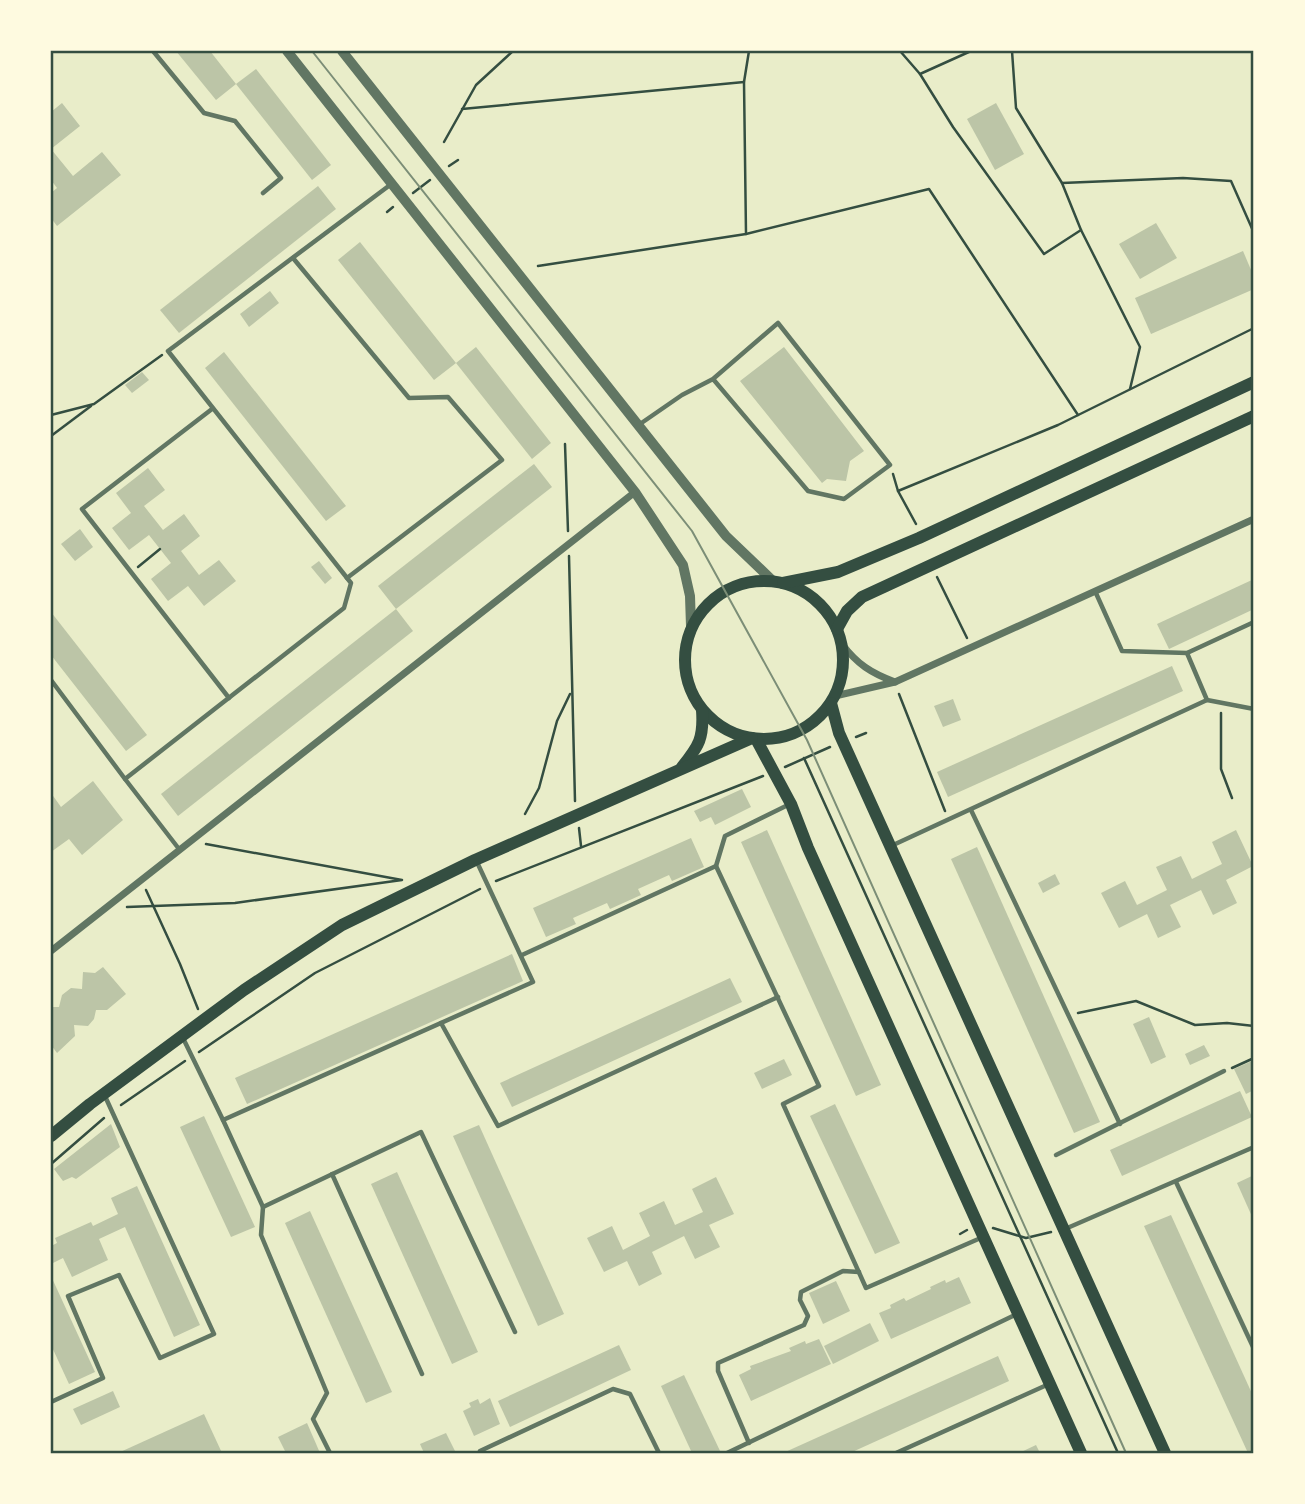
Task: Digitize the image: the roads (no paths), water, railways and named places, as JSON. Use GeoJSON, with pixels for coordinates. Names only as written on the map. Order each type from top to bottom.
{"type":"FeatureCollection","features":[{"type":"Feature","properties":{"kind":"main road"},"geometry":{"type":"LineString","coordinates":[[778,582],[806,592],[824,608],[837,629],[844,662],[833,699],[821,715],[802,730],[772,739],[754,738],[733,733],[702,710],[691,691],[685,670],[685,648],[691,626],[705,606],[725,590],[752,581],[778,582],[838,572],[919,538],[1254,382]]}},
{"type":"Feature","properties":{"kind":"main road"},"geometry":{"type":"LineString","coordinates":[[837,629],[847,611],[862,597],[1254,416]]}},
{"type":"Feature","properties":{"kind":"main road"},"geometry":{"type":"LineString","coordinates":[[833,699],[844,742],[1165,1453]]}},
{"type":"Feature","properties":{"kind":"main road"},"geometry":{"type":"LineString","coordinates":[[682,768],[698,746],[704,731],[702,710]]}},
{"type":"Feature","properties":{"kind":"main road"},"geometry":{"type":"LineString","coordinates":[[51,1136],[104,1093],[244,990],[342,925],[475,860],[754,738]]}},
{"type":"Feature","properties":{"kind":"main road"},"geometry":{"type":"LineString","coordinates":[[754,738],[776,771],[791,803],[808,848],[1081,1453]]}},
{"type":"Feature","properties":{"kind":"street"},"geometry":{"type":"LineString","coordinates":[[287,51],[635,492],[683,565],[690,596],[691,626]]}},
{"type":"Feature","properties":{"kind":"street"},"geometry":{"type":"LineString","coordinates":[[342,51],[726,536],[778,582]]}},
{"type":"Feature","properties":{"kind":"street"},"geometry":{"type":"LineString","coordinates":[[51,951],[635,492]]}},
{"type":"Feature","properties":{"kind":"street"},"geometry":{"type":"LineString","coordinates":[[833,699],[895,682],[1254,519]]}},
{"type":"Feature","properties":{"kind":"street"},"geometry":{"type":"LineString","coordinates":[[842,644],[854,661],[871,673],[895,682]]}},
{"type":"Feature","properties":{"kind":"lane"},"geometry":{"type":"LineString","coordinates":[[153,51],[204,113],[235,121],[281,178],[263,193]]}},
{"type":"Feature","properties":{"kind":"lane"},"geometry":{"type":"LineString","coordinates":[[125,779],[344,608],[351,583],[168,351],[391,185]]}},
{"type":"Feature","properties":{"kind":"lane"},"geometry":{"type":"LineString","coordinates":[[293,258],[409,398],[448,397],[502,460],[347,578]]}},
{"type":"Feature","properties":{"kind":"lane"},"geometry":{"type":"LineString","coordinates":[[639,425],[682,395],[713,379],[778,323],[890,465],[844,499],[808,491],[713,379]]}},
{"type":"Feature","properties":{"kind":"lane"},"geometry":{"type":"LineString","coordinates":[[212,409],[82,509],[229,698]]}},
{"type":"Feature","properties":{"kind":"lane"},"geometry":{"type":"LineString","coordinates":[[1095,591],[1122,651],[1187,653],[1254,622]]}},
{"type":"Feature","properties":{"kind":"lane"},"geometry":{"type":"LineString","coordinates":[[1187,653],[1207,700]]}},
{"type":"Feature","properties":{"kind":"lane"},"geometry":{"type":"LineString","coordinates":[[51,680],[179,849]]}},
{"type":"Feature","properties":{"kind":"lane"},"geometry":{"type":"LineString","coordinates":[[891,846],[1207,700],[1254,709]]}},
{"type":"Feature","properties":{"kind":"lane"},"geometry":{"type":"LineString","coordinates":[[791,803],[725,836],[716,866],[819,1086],[783,1104],[866,1288],[981,1231]]}},
{"type":"Feature","properties":{"kind":"lane"},"geometry":{"type":"LineString","coordinates":[[971,810],[1120,1124]]}},
{"type":"Feature","properties":{"kind":"lane"},"geometry":{"type":"LineString","coordinates":[[223,1120],[533,982],[475,860]]}},
{"type":"Feature","properties":{"kind":"lane"},"geometry":{"type":"LineString","coordinates":[[522,955],[716,866]]}},
{"type":"Feature","properties":{"kind":"lane"},"geometry":{"type":"LineString","coordinates":[[441,1023],[498,1126],[778,998]]}},
{"type":"Feature","properties":{"kind":"lane"},"geometry":{"type":"LineString","coordinates":[[182,1035],[263,1207],[261,1236],[327,1392],[313,1419],[330,1453]]}},
{"type":"Feature","properties":{"kind":"lane"},"geometry":{"type":"LineString","coordinates":[[1056,1155],[1224,1071]]}},
{"type":"Feature","properties":{"kind":"lane"},"geometry":{"type":"LineString","coordinates":[[51,1402],[103,1378],[68,1296],[120,1275],[160,1358],[214,1334],[104,1093]]}},
{"type":"Feature","properties":{"kind":"lane"},"geometry":{"type":"LineString","coordinates":[[263,1207],[421,1132],[515,1332]]}},
{"type":"Feature","properties":{"kind":"lane"},"geometry":{"type":"LineString","coordinates":[[1064,1229],[1254,1147]]}},
{"type":"Feature","properties":{"kind":"lane"},"geometry":{"type":"LineString","coordinates":[[332,1174],[422,1374]]}},
{"type":"Feature","properties":{"kind":"lane"},"geometry":{"type":"LineString","coordinates":[[1176,1182],[1254,1349]]}},
{"type":"Feature","properties":{"kind":"lane"},"geometry":{"type":"LineString","coordinates":[[749,1443],[718,1371],[718,1363],[804,1325],[808,1316],[800,1300],[802,1292],[843,1271],[859,1272]]}},
{"type":"Feature","properties":{"kind":"lane"},"geometry":{"type":"LineString","coordinates":[[727,1453],[1018,1314]]}},
{"type":"Feature","properties":{"kind":"lane"},"geometry":{"type":"LineString","coordinates":[[896,1453],[1049,1383]]}},
{"type":"Feature","properties":{"kind":"lane"},"geometry":{"type":"LineString","coordinates":[[480,1451],[613,1389],[630,1394],[659,1453]]}},
{"type":"Feature","properties":{"kind":"tram line"},"geometry":{"type":"LineString","coordinates":[[312,51],[692,531],[807,740],[1126,1453]]}}]}
